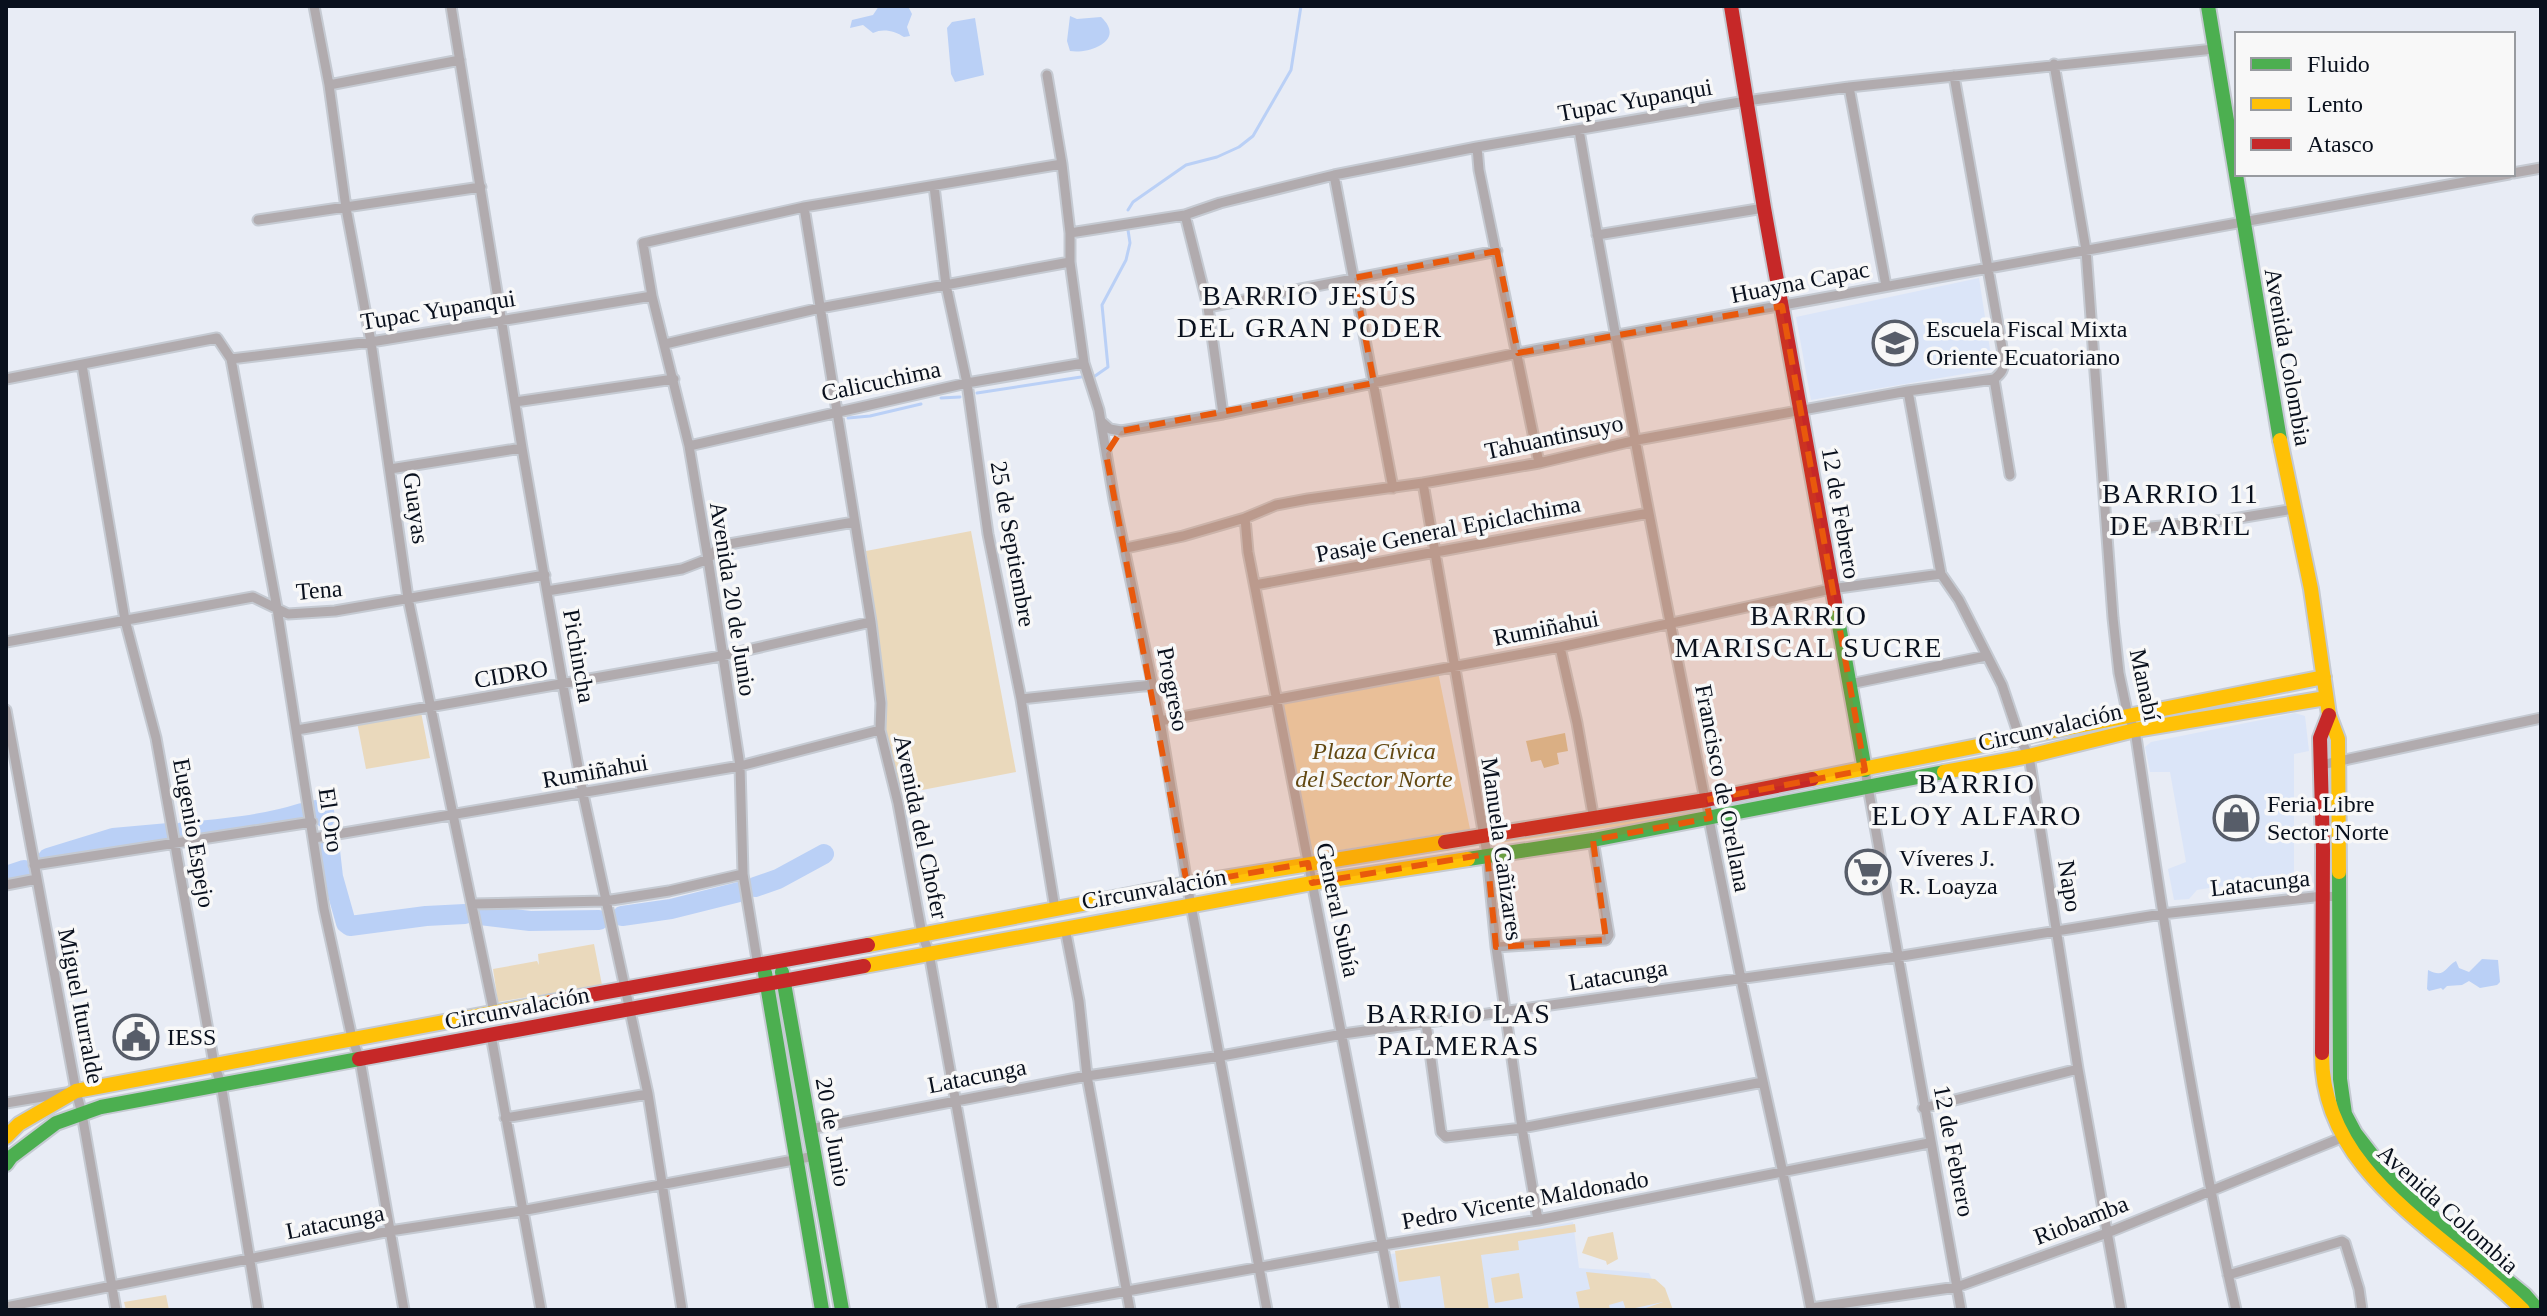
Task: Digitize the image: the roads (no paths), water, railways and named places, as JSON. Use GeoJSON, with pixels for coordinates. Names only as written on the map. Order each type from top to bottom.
{"type":"FeatureCollection","features":[{"type":"Feature","properties":{"kind":"main road","name":"12 de Febrero"},"geometry":{"type":"LineString","coordinates":[[1731,6],[1865,770]]}},
{"type":"Feature","properties":{"kind":"main road","name":"Avenida Colombia"},"geometry":{"type":"LineString","coordinates":[[2208,6],[2274,413],[2311,589],[2329,715],[2338,739],[2340,1079],[2349,1135],[2380,1185],[2443,1241],[2503,1287],[2523,1310]]}},
{"type":"Feature","properties":{"kind":"main road","name":"Circunvalación"},"geometry":{"type":"LineString","coordinates":[[6,1137],[19,1124],[76,1091],[1187,884],[1706,800],[2324,677]]}},
{"type":"Feature","properties":{"kind":"main road","name":"Circunvalación"},"geometry":{"type":"LineString","coordinates":[[6,1164],[56,1123],[101,1107],[1312,883],[1593,840],[1868,789],[2029,756],[2135,730],[2326,698]]}},
{"type":"Feature","properties":{"kind":"main road","name":"Avenida Colombia"},"geometry":{"type":"LineString","coordinates":[[2329,715],[2320,738],[2322,1062],[2324,1091],[2332,1117],[2389,1177],[2525,1295],[2538,1310]]}},
{"type":"Feature","properties":{"kind":"main road","name":"20 de Junio"},"geometry":{"type":"LineString","coordinates":[[781,962],[842,1310]]}},
{"type":"Feature","properties":{"kind":"main road","name":"20 de Junio"},"geometry":{"type":"LineString","coordinates":[[761,965],[822,1310]]}},
{"type":"Feature","properties":{"kind":"street","name":"Guayas"},"geometry":{"type":"LineString","coordinates":[[314,6],[371,342],[408,598],[494,1012]]}},
{"type":"Feature","properties":{"kind":"street","name":"Pichincha"},"geometry":{"type":"LineString","coordinates":[[451,6],[563,685],[605,901],[648,1094],[682,1310]]}},
{"type":"Feature","properties":{"kind":"street","name":"Tupac Yupanqui"},"geometry":{"type":"LineString","coordinates":[[1070,233],[1185,215],[1220,203],[1334,175],[1477,147],[1746,101],[2054,64],[2214,49]]}},
{"type":"Feature","properties":{"kind":"street"},"geometry":{"type":"LineString","coordinates":[[329,85],[460,60]]}},
{"type":"Feature","properties":{"kind":"street","name":"Manabí"},"geometry":{"type":"LineString","coordinates":[[2054,64],[2086,250],[2117,660],[2128,716],[2135,730],[2162,914],[2211,1190],[2236,1310]]}},
{"type":"Feature","properties":{"kind":"street","name":"Progreso"},"geometry":{"type":"LineString","coordinates":[[1047,75],[1062,164],[1070,262],[1084,363],[1101,421],[1160,721],[1187,884],[1267,1310]]}},
{"type":"Feature","properties":{"kind":"street"},"geometry":{"type":"LineString","coordinates":[[1954,76],[2004,359],[2004,368],[1994,379],[2010,475]]}},
{"type":"Feature","properties":{"kind":"street"},"geometry":{"type":"LineString","coordinates":[[1849,87],[1886,286]]}},
{"type":"Feature","properties":{"kind":"street","name":"Francisco de Orellana"},"geometry":{"type":"LineString","coordinates":[[1579,130],[1614,336],[1637,440],[1670,623],[1811,1309]]}},
{"type":"Feature","properties":{"kind":"street"},"geometry":{"type":"LineString","coordinates":[[1477,147],[1479,170],[1539,463]]}},
{"type":"Feature","properties":{"kind":"street"},"geometry":{"type":"LineString","coordinates":[[804,207],[1062,164]]}},
{"type":"Feature","properties":{"kind":"street","name":"Huayna Capac"},"geometry":{"type":"LineString","coordinates":[[2515,173],[2541,168]]}},
{"type":"Feature","properties":{"kind":"street"},"geometry":{"type":"LineString","coordinates":[[1334,175],[1393,488]]}},
{"type":"Feature","properties":{"kind":"street","name":"Huayna Capac"},"geometry":{"type":"LineString","coordinates":[[1121,431],[1223,414],[1518,353],[2500,176]]}},
{"type":"Feature","properties":{"kind":"street","name":"25 de Septiembre"},"geometry":{"type":"LineString","coordinates":[[934,186],[946,285],[967,383],[988,534],[1021,699],[1055,909]]}},
{"type":"Feature","properties":{"kind":"street"},"geometry":{"type":"LineString","coordinates":[[258,220],[481,187]]}},
{"type":"Feature","properties":{"kind":"street","name":"Avenida 20 de Junio"},"geometry":{"type":"LineString","coordinates":[[761,965],[743,874],[740,766],[708,559],[689,446],[652,296],[643,243],[804,207]]}},
{"type":"Feature","properties":{"kind":"street","name":"Avenida del Chofer"},"geometry":{"type":"LineString","coordinates":[[804,207],[871,622],[881,703],[880,730],[898,803],[922,934],[929,953],[993,1310]]}},
{"type":"Feature","properties":{"kind":"street"},"geometry":{"type":"LineString","coordinates":[[1597,235],[1764,208]]}},
{"type":"Feature","properties":{"kind":"street"},"geometry":{"type":"LineString","coordinates":[[1185,215],[1208,307],[1223,414]]}},
{"type":"Feature","properties":{"kind":"street"},"geometry":{"type":"LineString","coordinates":[[1208,307],[1497,251]]}},
{"type":"Feature","properties":{"kind":"street"},"geometry":{"type":"LineString","coordinates":[[665,344],[820,308],[1070,262]]}},
{"type":"Feature","properties":{"kind":"street","name":"Tupac Yupanqui"},"geometry":{"type":"LineString","coordinates":[[231,359],[371,342],[652,296]]}},
{"type":"Feature","properties":{"kind":"street","name":"El Oro"},"geometry":{"type":"LineString","coordinates":[[82,365],[217,338],[231,359],[277,608],[324,909],[352,1038],[360,1060],[404,1310]]}},
{"type":"Feature","properties":{"kind":"street","name":"Calicuchima"},"geometry":{"type":"LineString","coordinates":[[689,446],[967,383],[1084,363]]}},
{"type":"Feature","properties":{"kind":"street"},"geometry":{"type":"LineString","coordinates":[[6,379],[82,365]]}},
{"type":"Feature","properties":{"kind":"street","name":"Eugenio Espejo"},"geometry":{"type":"LineString","coordinates":[[82,365],[125,620],[156,738],[214,1064],[221,1084],[258,1310]]}},
{"type":"Feature","properties":{"kind":"street"},"geometry":{"type":"LineString","coordinates":[[515,402],[674,379]]}},
{"type":"Feature","properties":{"kind":"street","name":"Tahuantinsuyo"},"geometry":{"type":"LineString","coordinates":[[1126,548],[1183,536],[1245,518],[1276,505],[1539,463],[1637,440],[1908,391],[1994,379]]}},
{"type":"Feature","properties":{"kind":"street","name":"Napo"},"geometry":{"type":"LineString","coordinates":[[1908,391],[1941,574],[1959,600],[2002,685],[2029,756],[2078,1069],[2121,1310]]}},
{"type":"Feature","properties":{"kind":"street"},"geometry":{"type":"LineString","coordinates":[[1101,421],[1110,429],[1121,431]]}},
{"type":"Feature","properties":{"kind":"street"},"geometry":{"type":"LineString","coordinates":[[1106,454],[1111,441],[1121,431]]}},
{"type":"Feature","properties":{"kind":"street"},"geometry":{"type":"LineString","coordinates":[[390,469],[522,448]]}},
{"type":"Feature","properties":{"kind":"street","name":"Manuela Cañizares"},"geometry":{"type":"LineString","coordinates":[[1423,483],[1487,854],[1505,1012],[1538,1220]]}},
{"type":"Feature","properties":{"kind":"street"},"geometry":{"type":"LineString","coordinates":[[2107,531],[2227,520],[2294,509]]}},
{"type":"Feature","properties":{"kind":"street","name":"Pasaje General Epiclachima"},"geometry":{"type":"LineString","coordinates":[[1255,585],[1649,513]]}},
{"type":"Feature","properties":{"kind":"street","name":"General Subía"},"geometry":{"type":"LineString","coordinates":[[1245,518],[1255,585],[1395,1310]]}},
{"type":"Feature","properties":{"kind":"street"},"geometry":{"type":"LineString","coordinates":[[547,591],[682,569],[708,559],[717,549],[729,544],[854,522]]}},
{"type":"Feature","properties":{"kind":"street","name":"Rumiñahui"},"geometry":{"type":"LineString","coordinates":[[1160,721],[1560,647],[1831,589],[1941,574]]}},
{"type":"Feature","properties":{"kind":"street","name":"Tena"},"geometry":{"type":"LineString","coordinates":[[6,642],[253,597],[288,614],[335,611],[545,575]]}},
{"type":"Feature","properties":{"kind":"street","name":"CIDRO"},"geometry":{"type":"LineString","coordinates":[[297,730],[721,656],[871,622]]}},
{"type":"Feature","properties":{"kind":"street"},"geometry":{"type":"LineString","coordinates":[[1560,647],[1594,820]]}},
{"type":"Feature","properties":{"kind":"street"},"geometry":{"type":"LineString","coordinates":[[1850,684],[1986,656]]}},
{"type":"Feature","properties":{"kind":"street"},"geometry":{"type":"LineString","coordinates":[[1021,699],[1152,685]]}},
{"type":"Feature","properties":{"kind":"street","name":"Miguel Iturralde"},"geometry":{"type":"LineString","coordinates":[[6,710],[116,1310]]}},
{"type":"Feature","properties":{"kind":"street"},"geometry":{"type":"LineString","coordinates":[[2321,765],[2541,718]]}},
{"type":"Feature","properties":{"kind":"street","name":"Rumiñahui"},"geometry":{"type":"LineString","coordinates":[[314,838],[740,766],[880,730]]}},
{"type":"Feature","properties":{"kind":"street","name":"12 de Febrero"},"geometry":{"type":"LineString","coordinates":[[1865,770],[1961,1310]]}},
{"type":"Feature","properties":{"kind":"street"},"geometry":{"type":"LineString","coordinates":[[34,865],[312,822]]}},
{"type":"Feature","properties":{"kind":"street"},"geometry":{"type":"LineString","coordinates":[[1496,947],[1606,940],[1609,935],[1593,840]]}},
{"type":"Feature","properties":{"kind":"street"},"geometry":{"type":"LineString","coordinates":[[472,904],[605,901],[669,891],[743,874]]}},
{"type":"Feature","properties":{"kind":"street"},"geometry":{"type":"LineString","coordinates":[[6,885],[37,879]]}},
{"type":"Feature","properties":{"kind":"street","name":"Latacunga"},"geometry":{"type":"LineString","coordinates":[[810,1129],[1087,1076],[1343,1034],[1896,957],[2162,914],[2323,896],[2339,897]]}},
{"type":"Feature","properties":{"kind":"street"},"geometry":{"type":"LineString","coordinates":[[1065,928],[1079,1001],[1087,1076],[1130,1310]]}},
{"type":"Feature","properties":{"kind":"street"},"geometry":{"type":"LineString","coordinates":[[1426,1023],[1441,1132],[1446,1137],[1522,1128],[1763,1082]]}},
{"type":"Feature","properties":{"kind":"street"},"geometry":{"type":"LineString","coordinates":[[491,1035],[541,1310]]}},
{"type":"Feature","properties":{"kind":"street"},"geometry":{"type":"LineString","coordinates":[[1923,1108],[2078,1069]]}},
{"type":"Feature","properties":{"kind":"street"},"geometry":{"type":"LineString","coordinates":[[6,1103],[76,1091]]}},
{"type":"Feature","properties":{"kind":"street"},"geometry":{"type":"LineString","coordinates":[[505,1118],[648,1094]]}},
{"type":"Feature","properties":{"kind":"street","name":"Riobamba"},"geometry":{"type":"LineString","coordinates":[[1811,1309],[1957,1287],[2107,1233],[2349,1135]]}},
{"type":"Feature","properties":{"kind":"street","name":"Pedro Vicente Maldonado"},"geometry":{"type":"LineString","coordinates":[[1022,1310],[1260,1266],[1538,1220],[1929,1143]]}},
{"type":"Feature","properties":{"kind":"street","name":"Latacunga"},"geometry":{"type":"LineString","coordinates":[[6,1307],[390,1231],[521,1211],[815,1156]]}},
{"type":"Feature","properties":{"kind":"street"},"geometry":{"type":"LineString","coordinates":[[2228,1275],[2342,1241],[2359,1289],[2362,1310]]}},
{"type":"Feature","properties":{"kind":"water"},"geometry":{"type":"Polygon","coordinates":[[[879,6],[908,6],[912,14],[907,27],[910,36],[885,30],[873,33],[863,25],[850,28],[852,20],[873,15],[879,6]]]}},
{"type":"Feature","properties":{"kind":"water"},"geometry":{"type":"Polygon","coordinates":[[[1070,16],[1077,19],[1101,17],[1108,25],[1108,39],[1096,48],[1070,51],[1067,41],[1070,16]]]}},
{"type":"Feature","properties":{"kind":"water"},"geometry":{"type":"Polygon","coordinates":[[[975,18],[984,75],[955,82],[951,74],[947,28],[952,22],[975,18]]]}},
{"type":"Feature","properties":{"kind":"water"},"geometry":{"type":"Polygon","coordinates":[[[2482,959],[2498,960],[2500,982],[2497,985],[2480,988],[2469,981],[2447,986],[2443,990],[2427,989],[2428,970],[2441,973],[2456,961],[2459,968],[2469,972],[2482,959]]]}},
{"type":"Feature","properties":{"kind":"waterway"},"geometry":{"type":"LineString","coordinates":[[1128,210],[1133,202],[1186,165],[1217,157],[1239,147],[1253,136],[1291,70],[1301,6]]}},
{"type":"Feature","properties":{"kind":"waterway"},"geometry":{"type":"LineString","coordinates":[[1095,376],[1108,367],[1102,305],[1126,260],[1130,243],[1128,230]]}},
{"type":"Feature","properties":{"kind":"waterway"},"geometry":{"type":"LineString","coordinates":[[977,393],[1081,377]]}},
{"type":"Feature","properties":{"kind":"waterway"},"geometry":{"type":"LineString","coordinates":[[941,398],[960,397]]}},
{"type":"Feature","properties":{"kind":"waterway"},"geometry":{"type":"LineString","coordinates":[[848,418],[921,404]]}},
{"type":"Feature","properties":{"kind":"waterway"},"geometry":{"type":"LineString","coordinates":[[316,810],[324,811],[325,818]]}},
{"type":"Feature","properties":{"kind":"waterway"},"geometry":{"type":"LineString","coordinates":[[183,832],[228,828],[302,813]]}},
{"type":"Feature","properties":{"kind":"waterway"},"geometry":{"type":"LineString","coordinates":[[48,858],[113,838],[169,833]]}},
{"type":"Feature","properties":{"kind":"waterway"},"geometry":{"type":"LineString","coordinates":[[329,842],[333,877],[346,923],[350,926],[465,914]]}},
{"type":"Feature","properties":{"kind":"waterway"},"geometry":{"type":"LineString","coordinates":[[755,887],[778,879],[824,854]]}},
{"type":"Feature","properties":{"kind":"waterway"},"geometry":{"type":"LineString","coordinates":[[6,876],[24,870]]}},
{"type":"Feature","properties":{"kind":"waterway"},"geometry":{"type":"LineString","coordinates":[[622,916],[671,909],[739,892]]}},
{"type":"Feature","properties":{"kind":"waterway"},"geometry":{"type":"LineString","coordinates":[[480,915],[530,921],[599,920]]}},
{"type":"Feature","properties":{"kind":"place","name":"Escuela Fiscal Mixta Oriente Ecuatoriano"},"geometry":{"type":"Point","coordinates":[1895,343]}},
{"type":"Feature","properties":{"kind":"place","name":"Feria Libre Sector Norte"},"geometry":{"type":"Point","coordinates":[2236,818]}},
{"type":"Feature","properties":{"kind":"place","name":"Víveres J. R. Loayza"},"geometry":{"type":"Point","coordinates":[1868,872]}},
{"type":"Feature","properties":{"kind":"place","name":"IESS"},"geometry":{"type":"Point","coordinates":[136,1037]}},
{"type":"Feature","properties":{"kind":"district","name":"BARRIO JESÚS DEL GRAN PODER"},"geometry":{"type":"Point","coordinates":[1310,311]}},
{"type":"Feature","properties":{"kind":"district","name":"BARRIO 11 DE ABRIL"},"geometry":{"type":"Point","coordinates":[2181,509]}},
{"type":"Feature","properties":{"kind":"district","name":"BARRIO MARISCAL SUCRE"},"geometry":{"type":"Point","coordinates":[1809,631]}},
{"type":"Feature","properties":{"kind":"district","name":"BARRIO ELOY ALFARO"},"geometry":{"type":"Point","coordinates":[1977,799]}},
{"type":"Feature","properties":{"kind":"district","name":"BARRIO LAS PALMERAS"},"geometry":{"type":"Point","coordinates":[1459,1029]}},
{"type":"Feature","properties":{"kind":"park label","name":"Plaza Cívica del Sector Norte"},"geometry":{"type":"Point","coordinates":[1374,765]}}]}
